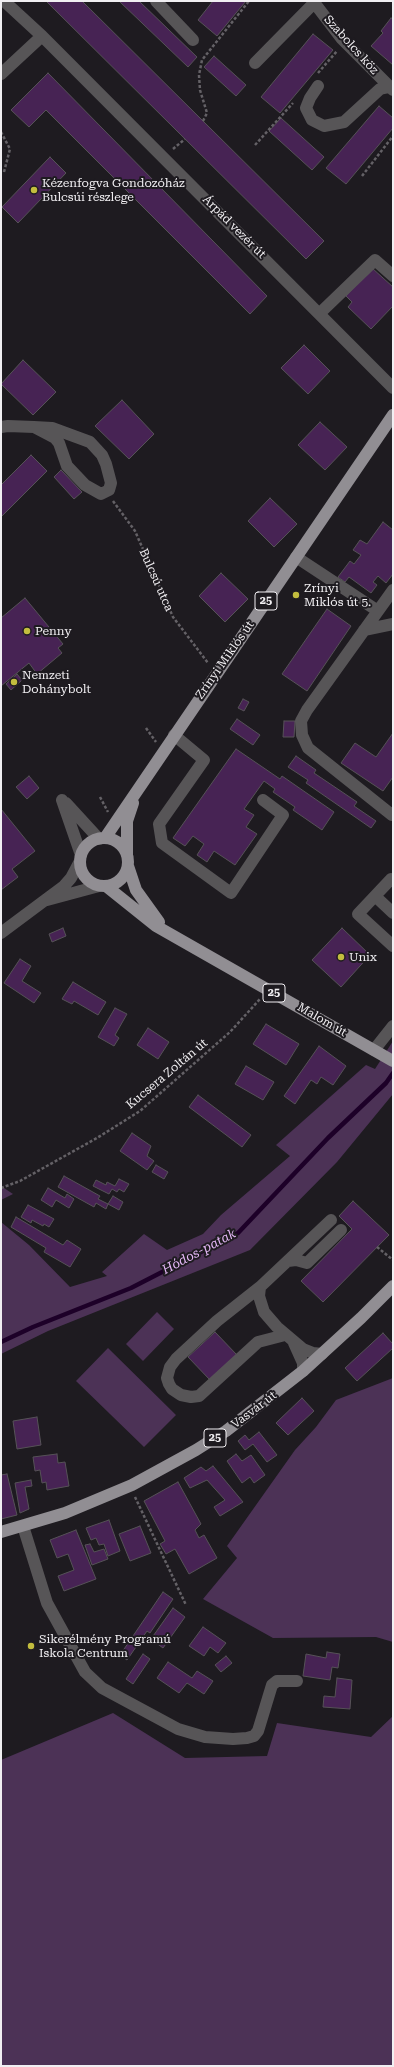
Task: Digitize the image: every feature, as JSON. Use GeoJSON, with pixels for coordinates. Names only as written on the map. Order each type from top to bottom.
{"type":"FeatureCollection","features":[{"type":"Feature","properties":{"kind":"main road","name":"Zrínyi Miklós út"},"geometry":{"type":"LineString","coordinates":[[102,838],[393,415]]}},
{"type":"Feature","properties":{"kind":"main road","name":"Zrínyi Miklós út"},"geometry":{"type":"LineString","coordinates":[[128,860],[127,821],[138,787]]}},
{"type":"Feature","properties":{"kind":"main road","name":"25"},"geometry":{"type":"LineString","coordinates":[[103,886],[91,883],[85,877],[81,858],[88,844],[102,838],[118,842],[128,860]]}},
{"type":"Feature","properties":{"kind":"main road"},"geometry":{"type":"LineString","coordinates":[[103,886],[121,880],[128,860]]}},
{"type":"Feature","properties":{"kind":"main road","name":"Malom út"},"geometry":{"type":"LineString","coordinates":[[128,860],[136,890],[167,933]]}},
{"type":"Feature","properties":{"kind":"main road","name":"Malom út"},"geometry":{"type":"LineString","coordinates":[[103,886],[167,933],[393,1061]]}},
{"type":"Feature","properties":{"kind":"main road","name":"Vasvár út"},"geometry":{"type":"LineString","coordinates":[[1,1532],[65,1512],[132,1486],[196,1450],[226,1431],[303,1371],[393,1286]]}},
{"type":"Feature","properties":{"kind":"street","name":"Árpád vezér út"},"geometry":{"type":"LineString","coordinates":[[4,1],[42,36],[320,313],[393,388]]}},
{"type":"Feature","properties":{"kind":"street"},"geometry":{"type":"LineString","coordinates":[[156,1],[193,40]]}},
{"type":"Feature","properties":{"kind":"street"},"geometry":{"type":"LineString","coordinates":[[255,63],[314,2]]}},
{"type":"Feature","properties":{"kind":"street","name":"Szabolcs köz"},"geometry":{"type":"LineString","coordinates":[[314,2],[342,39],[392,88]]}},
{"type":"Feature","properties":{"kind":"street"},"geometry":{"type":"LineString","coordinates":[[1,74],[42,36]]}},
{"type":"Feature","properties":{"kind":"street"},"geometry":{"type":"LineString","coordinates":[[318,86],[310,98],[306,108],[312,120],[324,126],[344,122],[380,89],[392,88]]}},
{"type":"Feature","properties":{"kind":"street"},"geometry":{"type":"LineString","coordinates":[[320,313],[375,260],[393,276]]}},
{"type":"Feature","properties":{"kind":"street"},"geometry":{"type":"LineString","coordinates":[[1,427],[34,427],[52,428],[90,442],[102,455],[109,472],[111,483],[106,492],[101,494],[85,485],[67,466],[59,443],[55,438],[34,427]]}},
{"type":"Feature","properties":{"kind":"street"},"geometry":{"type":"LineString","coordinates":[[296,557],[378,611]]}},
{"type":"Feature","properties":{"kind":"street"},"geometry":{"type":"LineString","coordinates":[[393,590],[307,710],[302,721],[302,735],[308,748],[392,815],[393,813]]}},
{"type":"Feature","properties":{"kind":"street"},"geometry":{"type":"LineString","coordinates":[[368,626],[393,616]]}},
{"type":"Feature","properties":{"kind":"street"},"geometry":{"type":"LineString","coordinates":[[368,626],[393,624]]}},
{"type":"Feature","properties":{"kind":"street"},"geometry":{"type":"LineString","coordinates":[[174,735],[204,760],[158,824],[162,843],[231,893],[283,815],[263,800]]}},
{"type":"Feature","properties":{"kind":"street"},"geometry":{"type":"LineString","coordinates":[[1,933],[68,882],[81,858],[62,800],[102,838]]}},
{"type":"Feature","properties":{"kind":"street"},"geometry":{"type":"LineString","coordinates":[[393,881],[391,879],[358,914],[393,946]]}},
{"type":"Feature","properties":{"kind":"street"},"geometry":{"type":"LineString","coordinates":[[42,902],[103,886]]}},
{"type":"Feature","properties":{"kind":"street"},"geometry":{"type":"LineString","coordinates":[[375,896],[393,913]]}},
{"type":"Feature","properties":{"kind":"street"},"geometry":{"type":"LineString","coordinates":[[377,1052],[393,1026]]}},
{"type":"Feature","properties":{"kind":"street"},"geometry":{"type":"LineString","coordinates":[[260,1287],[260,1304],[266,1314],[263,1335],[258,1342],[199,1396],[192,1397],[181,1395],[172,1389],[167,1378],[170,1367],[176,1359],[216,1321],[260,1287],[331,1220]]}},
{"type":"Feature","properties":{"kind":"street"},"geometry":{"type":"LineString","coordinates":[[288,1261],[296,1260],[307,1263],[341,1230]]}},
{"type":"Feature","properties":{"kind":"street"},"geometry":{"type":"LineString","coordinates":[[239,1304],[256,1307],[266,1314],[289,1338],[304,1363],[303,1371]]}},
{"type":"Feature","properties":{"kind":"street"},"geometry":{"type":"LineString","coordinates":[[258,1342],[289,1338],[313,1353],[322,1354]]}},
{"type":"Feature","properties":{"kind":"street"},"geometry":{"type":"LineString","coordinates":[[23,1526],[47,1603],[85,1672],[102,1688],[178,1729],[205,1738],[233,1739],[254,1736],[258,1731],[272,1685],[277,1681],[297,1681]]}},
{"type":"Feature","properties":{"kind":"path"},"geometry":{"type":"LineString","coordinates":[[203,120],[207,113],[200,90],[199,75],[202,60],[249,1]]}},
{"type":"Feature","properties":{"kind":"path"},"geometry":{"type":"LineString","coordinates":[[255,145],[281,118]]}},
{"type":"Feature","properties":{"kind":"path"},"geometry":{"type":"LineString","coordinates":[[1,132],[10,149],[4,172]]}},
{"type":"Feature","properties":{"kind":"path"},"geometry":{"type":"LineString","coordinates":[[362,176],[393,136]]}},
{"type":"Feature","properties":{"kind":"path"},"geometry":{"type":"LineString","coordinates":[[174,149],[185,138]]}},
{"type":"Feature","properties":{"kind":"path","name":"Bulcsú utca"},"geometry":{"type":"LineString","coordinates":[[106,492],[135,531],[173,617],[210,665]]}},
{"type":"Feature","properties":{"kind":"path"},"geometry":{"type":"LineString","coordinates":[[146,728],[158,744]]}},
{"type":"Feature","properties":{"kind":"path"},"geometry":{"type":"LineString","coordinates":[[100,797],[109,814]]}},
{"type":"Feature","properties":{"kind":"path","name":"Kucsera Zoltán út"},"geometry":{"type":"LineString","coordinates":[[1,1188],[34,1173],[140,1111],[230,1032],[268,990]]}},
{"type":"Feature","properties":{"kind":"path"},"geometry":{"type":"LineString","coordinates":[[377,1246],[393,1260]]}},
{"type":"Feature","properties":{"kind":"path"},"geometry":{"type":"LineString","coordinates":[[132,1486],[135,1499],[186,1605]]}},
{"type":"Feature","properties":{"kind":"shaded area"},"geometry":{"type":"Polygon","coordinates":[[[393,1041],[393,1094],[337,1162],[250,1250],[48,1331],[1,1354],[1,1222],[29,1245],[70,1287],[107,1276],[102,1272],[144,1234],[167,1250],[203,1234],[221,1215],[290,1156],[276,1145],[366,1065],[375,1069],[393,1041]]]}},
{"type":"Feature","properties":{"kind":"shaded area"},"geometry":{"type":"Polygon","coordinates":[[[1,1186],[13,1194],[1,1200],[1,1186]]]}},
{"type":"Feature","properties":{"kind":"shaded area"},"geometry":{"type":"Polygon","coordinates":[[[157,1312],[174,1329],[143,1361],[126,1344],[157,1312]]]}},
{"type":"Feature","properties":{"kind":"shaded area"},"geometry":{"type":"Polygon","coordinates":[[[108,1348],[176,1415],[144,1447],[76,1381],[108,1348]]]}},
{"type":"Feature","properties":{"kind":"shaded area"},"geometry":{"type":"Polygon","coordinates":[[[393,1378],[393,1642],[376,1637],[273,1638],[203,1599],[237,1558],[227,1546],[295,1450],[316,1427],[336,1400],[393,1378]]]}},
{"type":"Feature","properties":{"kind":"shaded area"},"geometry":{"type":"Polygon","coordinates":[[[113,1713],[185,1758],[267,1756],[277,1723],[371,1737],[393,1716],[393,2066],[1,2066],[1,1760],[113,1713]]]}},
{"type":"Feature","properties":{"kind":"building"},"geometry":{"type":"Polygon","coordinates":[[[46,1],[82,1],[324,241],[306,259],[46,1]]]}},
{"type":"Feature","properties":{"kind":"building"},"geometry":{"type":"Polygon","coordinates":[[[119,1],[139,1],[197,57],[188,67],[119,1]]]}},
{"type":"Feature","properties":{"kind":"building"},"geometry":{"type":"Polygon","coordinates":[[[213,1],[246,1],[217,36],[198,20],[213,1]]]}},
{"type":"Feature","properties":{"kind":"building"},"geometry":{"type":"Polygon","coordinates":[[[391,18],[393,19],[393,65],[371,46],[383,33],[381,31],[391,18]]]}},
{"type":"Feature","properties":{"kind":"building"},"geometry":{"type":"Polygon","coordinates":[[[313,34],[333,50],[280,113],[261,97],[313,34]]]}},
{"type":"Feature","properties":{"kind":"building"},"geometry":{"type":"Polygon","coordinates":[[[214,56],[246,85],[236,96],[204,67],[214,56]]]}},
{"type":"Feature","properties":{"kind":"building"},"geometry":{"type":"Polygon","coordinates":[[[48,73],[267,296],[250,314],[46,110],[29,127],[11,110],[48,73]]]}},
{"type":"Feature","properties":{"kind":"building"},"geometry":{"type":"Polygon","coordinates":[[[379,106],[393,118],[393,128],[346,184],[326,168],[379,106]]]}},
{"type":"Feature","properties":{"kind":"building"},"geometry":{"type":"Polygon","coordinates":[[[281,118],[324,157],[312,170],[269,131],[281,118]]]}},
{"type":"Feature","properties":{"kind":"building","name":"Kézenfogva Gondozóház Bulcsúi részlege"},"geometry":{"type":"Polygon","coordinates":[[[50,157],[66,173],[18,223],[2,207],[50,157]]]}},
{"type":"Feature","properties":{"kind":"building"},"geometry":{"type":"Polygon","coordinates":[[[372,268],[393,287],[393,306],[371,329],[348,307],[352,302],[346,296],[372,268]]]}},
{"type":"Feature","properties":{"kind":"building"},"geometry":{"type":"Polygon","coordinates":[[[304,345],[330,371],[308,394],[281,368],[304,345]]]}},
{"type":"Feature","properties":{"kind":"building"},"geometry":{"type":"Polygon","coordinates":[[[23,360],[56,392],[33,415],[1,384],[23,360]]]}},
{"type":"Feature","properties":{"kind":"building"},"geometry":{"type":"Polygon","coordinates":[[[122,400],[154,434],[129,459],[95,426],[122,400]]]}},
{"type":"Feature","properties":{"kind":"building"},"geometry":{"type":"Polygon","coordinates":[[[320,422],[347,447],[325,470],[298,445],[320,422]]]}},
{"type":"Feature","properties":{"kind":"building"},"geometry":{"type":"Polygon","coordinates":[[[31,455],[47,471],[1,517],[1,485],[31,455]]]}},
{"type":"Feature","properties":{"kind":"building"},"geometry":{"type":"Polygon","coordinates":[[[61,470],[82,492],[74,499],[54,477],[61,470]]]}},
{"type":"Feature","properties":{"kind":"building"},"geometry":{"type":"Polygon","coordinates":[[[270,498],[297,524],[274,547],[248,521],[270,498]]]}},
{"type":"Feature","properties":{"kind":"building"},"geometry":{"type":"Polygon","coordinates":[[[383,522],[393,530],[393,574],[386,583],[378,576],[373,582],[377,585],[371,593],[349,577],[345,582],[338,577],[350,561],[354,564],[361,555],[353,550],[360,540],[367,544],[383,522]]]}},
{"type":"Feature","properties":{"kind":"building"},"geometry":{"type":"Polygon","coordinates":[[[221,573],[248,599],[225,622],[199,596],[221,573]]]}},
{"type":"Feature","properties":{"kind":"building","name":"Penny"},"geometry":{"type":"Polygon","coordinates":[[[25,598],[63,644],[58,648],[62,653],[37,674],[29,663],[1,686],[1,618],[25,598]]]}},
{"type":"Feature","properties":{"kind":"building"},"geometry":{"type":"Polygon","coordinates":[[[327,609],[351,626],[307,691],[282,674],[327,609]]]}},
{"type":"Feature","properties":{"kind":"building","name":"Nemzeti Dohánybolt"},"geometry":{"type":"Polygon","coordinates":[[[17,674],[22,680],[11,690],[6,684],[17,674]]]}},
{"type":"Feature","properties":{"kind":"building"},"geometry":{"type":"Polygon","coordinates":[[[243,699],[249,702],[244,711],[238,708],[243,699]]]}},
{"type":"Feature","properties":{"kind":"building"},"geometry":{"type":"Polygon","coordinates":[[[237,719],[260,735],[253,745],[230,729],[237,719]]]}},
{"type":"Feature","properties":{"kind":"building"},"geometry":{"type":"Polygon","coordinates":[[[284,721],[295,721],[294,737],[283,737],[284,721]]]}},
{"type":"Feature","properties":{"kind":"building"},"geometry":{"type":"Polygon","coordinates":[[[393,733],[393,777],[383,791],[341,763],[355,743],[376,757],[393,733]]]}},
{"type":"Feature","properties":{"kind":"building"},"geometry":{"type":"Polygon","coordinates":[[[236,749],[280,779],[282,776],[334,812],[322,830],[293,810],[295,807],[273,792],[275,789],[264,781],[244,809],[254,815],[246,827],[257,834],[235,865],[214,851],[207,862],[197,855],[204,844],[193,836],[185,846],[173,838],[236,749]]]}},
{"type":"Feature","properties":{"kind":"building"},"geometry":{"type":"Polygon","coordinates":[[[296,756],[316,770],[314,773],[357,802],[354,806],[376,821],[371,828],[306,783],[308,780],[288,767],[296,756]]]}},
{"type":"Feature","properties":{"kind":"building"},"geometry":{"type":"Polygon","coordinates":[[[29,776],[39,788],[27,799],[16,787],[29,776]]]}},
{"type":"Feature","properties":{"kind":"building"},"geometry":{"type":"Polygon","coordinates":[[[1,809],[35,851],[12,869],[18,877],[1,890],[1,809]]]}},
{"type":"Feature","properties":{"kind":"building"},"geometry":{"type":"Polygon","coordinates":[[[63,928],[66,936],[52,942],[49,934],[63,928]]]}},
{"type":"Feature","properties":{"kind":"building","name":"Unix"},"geometry":{"type":"Polygon","coordinates":[[[342,928],[370,955],[341,987],[312,960],[342,928]]]}},
{"type":"Feature","properties":{"kind":"building"},"geometry":{"type":"Polygon","coordinates":[[[20,959],[31,966],[22,981],[41,993],[34,1003],[4,983],[20,959]]]}},
{"type":"Feature","properties":{"kind":"building"},"geometry":{"type":"Polygon","coordinates":[[[73,982],[106,1002],[98,1015],[74,1001],[72,1004],[62,999],[73,982]]]}},
{"type":"Feature","properties":{"kind":"building"},"geometry":{"type":"Polygon","coordinates":[[[115,1008],[127,1014],[115,1035],[119,1038],[114,1046],[98,1037],[115,1008]]]}},
{"type":"Feature","properties":{"kind":"building"},"geometry":{"type":"Polygon","coordinates":[[[266,1024],[299,1044],[286,1065],[253,1044],[266,1024]]]}},
{"type":"Feature","properties":{"kind":"building"},"geometry":{"type":"Polygon","coordinates":[[[148,1028],[169,1042],[158,1059],[137,1045],[148,1028]]]}},
{"type":"Feature","properties":{"kind":"building"},"geometry":{"type":"Polygon","coordinates":[[[319,1046],[346,1066],[333,1085],[321,1077],[317,1084],[311,1080],[295,1104],[284,1096],[319,1046]]]}},
{"type":"Feature","properties":{"kind":"building"},"geometry":{"type":"Polygon","coordinates":[[[246,1066],[274,1082],[263,1100],[235,1084],[246,1066]]]}},
{"type":"Feature","properties":{"kind":"building"},"geometry":{"type":"Polygon","coordinates":[[[198,1095],[251,1135],[242,1147],[189,1107],[198,1095]]]}},
{"type":"Feature","properties":{"kind":"building"},"geometry":{"type":"Polygon","coordinates":[[[132,1133],[151,1146],[147,1156],[154,1161],[147,1170],[120,1151],[132,1133]]]}},
{"type":"Feature","properties":{"kind":"building"},"geometry":{"type":"Polygon","coordinates":[[[156,1165],[168,1172],[164,1179],[152,1172],[156,1165]]]}},
{"type":"Feature","properties":{"kind":"building"},"geometry":{"type":"Polygon","coordinates":[[[64,1176],[100,1196],[98,1199],[108,1204],[106,1209],[96,1203],[94,1207],[58,1187],[64,1176]]]}},
{"type":"Feature","properties":{"kind":"building"},"geometry":{"type":"Polygon","coordinates":[[[119,1179],[129,1184],[124,1192],[119,1189],[117,1192],[112,1189],[109,1194],[93,1186],[96,1180],[106,1185],[107,1182],[115,1186],[119,1179]]]}},
{"type":"Feature","properties":{"kind":"building"},"geometry":{"type":"Polygon","coordinates":[[[48,1188],[65,1198],[67,1194],[74,1199],[69,1208],[56,1200],[52,1207],[41,1200],[48,1188]]]}},
{"type":"Feature","properties":{"kind":"building"},"geometry":{"type":"Polygon","coordinates":[[[113,1196],[123,1202],[119,1210],[108,1204],[113,1196]]]}},
{"type":"Feature","properties":{"kind":"building"},"geometry":{"type":"Polygon","coordinates":[[[353,1201],[389,1235],[323,1302],[301,1281],[352,1229],[339,1216],[353,1201]]]}},
{"type":"Feature","properties":{"kind":"building"},"geometry":{"type":"Polygon","coordinates":[[[28,1205],[54,1219],[49,1227],[44,1224],[43,1226],[32,1220],[31,1223],[21,1217],[28,1205]]]}},
{"type":"Feature","properties":{"kind":"building"},"geometry":{"type":"Polygon","coordinates":[[[16,1217],[63,1245],[67,1240],[81,1249],[70,1267],[44,1252],[46,1248],[11,1227],[16,1217]]]}},
{"type":"Feature","properties":{"kind":"building"},"geometry":{"type":"Polygon","coordinates":[[[215,1332],[237,1355],[210,1380],[188,1357],[215,1332]]]}},
{"type":"Feature","properties":{"kind":"building"},"geometry":{"type":"Polygon","coordinates":[[[383,1333],[393,1344],[393,1348],[357,1381],[345,1368],[383,1333]]]}},
{"type":"Feature","properties":{"kind":"building"},"geometry":{"type":"Polygon","coordinates":[[[302,1398],[314,1411],[288,1435],[276,1423],[302,1398]]]}},
{"type":"Feature","properties":{"kind":"building"},"geometry":{"type":"Polygon","coordinates":[[[37,1417],[41,1445],[17,1449],[13,1421],[37,1417]]]}},
{"type":"Feature","properties":{"kind":"building"},"geometry":{"type":"Polygon","coordinates":[[[259,1432],[277,1455],[267,1462],[253,1444],[245,1450],[238,1441],[245,1435],[249,1440],[259,1432]]]}},
{"type":"Feature","properties":{"kind":"building"},"geometry":{"type":"Polygon","coordinates":[[[57,1454],[58,1463],[65,1462],[69,1486],[47,1490],[46,1482],[42,1483],[40,1470],[35,1471],[33,1457],[57,1454]]]}},
{"type":"Feature","properties":{"kind":"building"},"geometry":{"type":"Polygon","coordinates":[[[236,1454],[242,1461],[251,1455],[265,1475],[254,1483],[250,1477],[242,1483],[227,1461],[236,1454]]]}},
{"type":"Feature","properties":{"kind":"building"},"geometry":{"type":"Polygon","coordinates":[[[213,1466],[243,1502],[220,1516],[214,1507],[225,1500],[207,1480],[190,1488],[184,1478],[201,1467],[206,1471],[213,1466]]]}},
{"type":"Feature","properties":{"kind":"building"},"geometry":{"type":"Polygon","coordinates":[[[7,1474],[17,1515],[1,1519],[1,1475],[7,1474]]]}},
{"type":"Feature","properties":{"kind":"building"},"geometry":{"type":"Polygon","coordinates":[[[31,1480],[32,1486],[25,1487],[29,1509],[20,1513],[15,1483],[31,1480]]]}},
{"type":"Feature","properties":{"kind":"building"},"geometry":{"type":"Polygon","coordinates":[[[178,1482],[201,1524],[195,1530],[199,1538],[204,1535],[217,1558],[189,1574],[175,1549],[166,1554],[160,1544],[165,1541],[144,1501],[178,1482]]]}},
{"type":"Feature","properties":{"kind":"building"},"geometry":{"type":"Polygon","coordinates":[[[109,1520],[120,1551],[108,1556],[104,1544],[99,1545],[96,1538],[91,1540],[86,1528],[109,1520]]]}},
{"type":"Feature","properties":{"kind":"building"},"geometry":{"type":"Polygon","coordinates":[[[140,1526],[151,1553],[130,1561],[119,1534],[140,1526]]]}},
{"type":"Feature","properties":{"kind":"building"},"geometry":{"type":"Polygon","coordinates":[[[76,1530],[96,1579],[64,1591],[58,1576],[74,1570],[68,1554],[57,1558],[50,1540],[76,1530]]]}},
{"type":"Feature","properties":{"kind":"building"},"geometry":{"type":"Polygon","coordinates":[[[90,1544],[94,1552],[104,1549],[108,1559],[92,1565],[85,1545],[90,1544]]]}},
{"type":"Feature","properties":{"kind":"building"},"geometry":{"type":"Polygon","coordinates":[[[163,1592],[173,1599],[150,1633],[147,1631],[127,1660],[120,1655],[163,1592]]]}},
{"type":"Feature","properties":{"kind":"building"},"geometry":{"type":"Polygon","coordinates":[[[173,1608],[185,1617],[163,1648],[151,1639],[173,1608]]]}},
{"type":"Feature","properties":{"kind":"building"},"geometry":{"type":"Polygon","coordinates":[[[203,1627],[226,1643],[218,1653],[210,1647],[204,1656],[189,1646],[203,1627]]]}},
{"type":"Feature","properties":{"kind":"building"},"geometry":{"type":"Polygon","coordinates":[[[327,1652],[340,1654],[338,1668],[332,1667],[330,1680],[303,1676],[306,1654],[326,1658],[327,1652]]]}},
{"type":"Feature","properties":{"kind":"building"},"geometry":{"type":"Polygon","coordinates":[[[143,1654],[150,1659],[133,1684],[126,1679],[143,1654]]]}},
{"type":"Feature","properties":{"kind":"building"},"geometry":{"type":"Polygon","coordinates":[[[226,1656],[232,1663],[221,1672],[215,1665],[226,1656]]]}},
{"type":"Feature","properties":{"kind":"building"},"geometry":{"type":"Polygon","coordinates":[[[168,1662],[192,1678],[197,1671],[213,1681],[204,1694],[187,1683],[179,1693],[157,1678],[168,1662]]]}},
{"type":"Feature","properties":{"kind":"building"},"geometry":{"type":"Polygon","coordinates":[[[337,1678],[352,1680],[350,1709],[323,1707],[324,1696],[335,1697],[337,1678]]]}},
{"type":"Feature","properties":{"kind":"waterway","name":"Hódos-patak"},"geometry":{"type":"LineString","coordinates":[[1,1342],[33,1327],[131,1288],[238,1233],[328,1138],[386,1083],[393,1073]]}},
{"type":"Feature","properties":{"kind":"place","name":"Kézenfogva Gondozóház Bulcsúi részlege"},"geometry":{"type":"Point","coordinates":[34,190]}},
{"type":"Feature","properties":{"kind":"place","name":"Zrínyi Miklós út 5."},"geometry":{"type":"Point","coordinates":[296,595]}},
{"type":"Feature","properties":{"kind":"place","name":"Penny"},"geometry":{"type":"Point","coordinates":[27,631]}},
{"type":"Feature","properties":{"kind":"place","name":"Nemzeti Dohánybolt"},"geometry":{"type":"Point","coordinates":[14,682]}},
{"type":"Feature","properties":{"kind":"place","name":"Unix"},"geometry":{"type":"Point","coordinates":[341,957]}},
{"type":"Feature","properties":{"kind":"place","name":"Sikerélmény Programú Iskola Centrum"},"geometry":{"type":"Point","coordinates":[31,1646]}}]}
